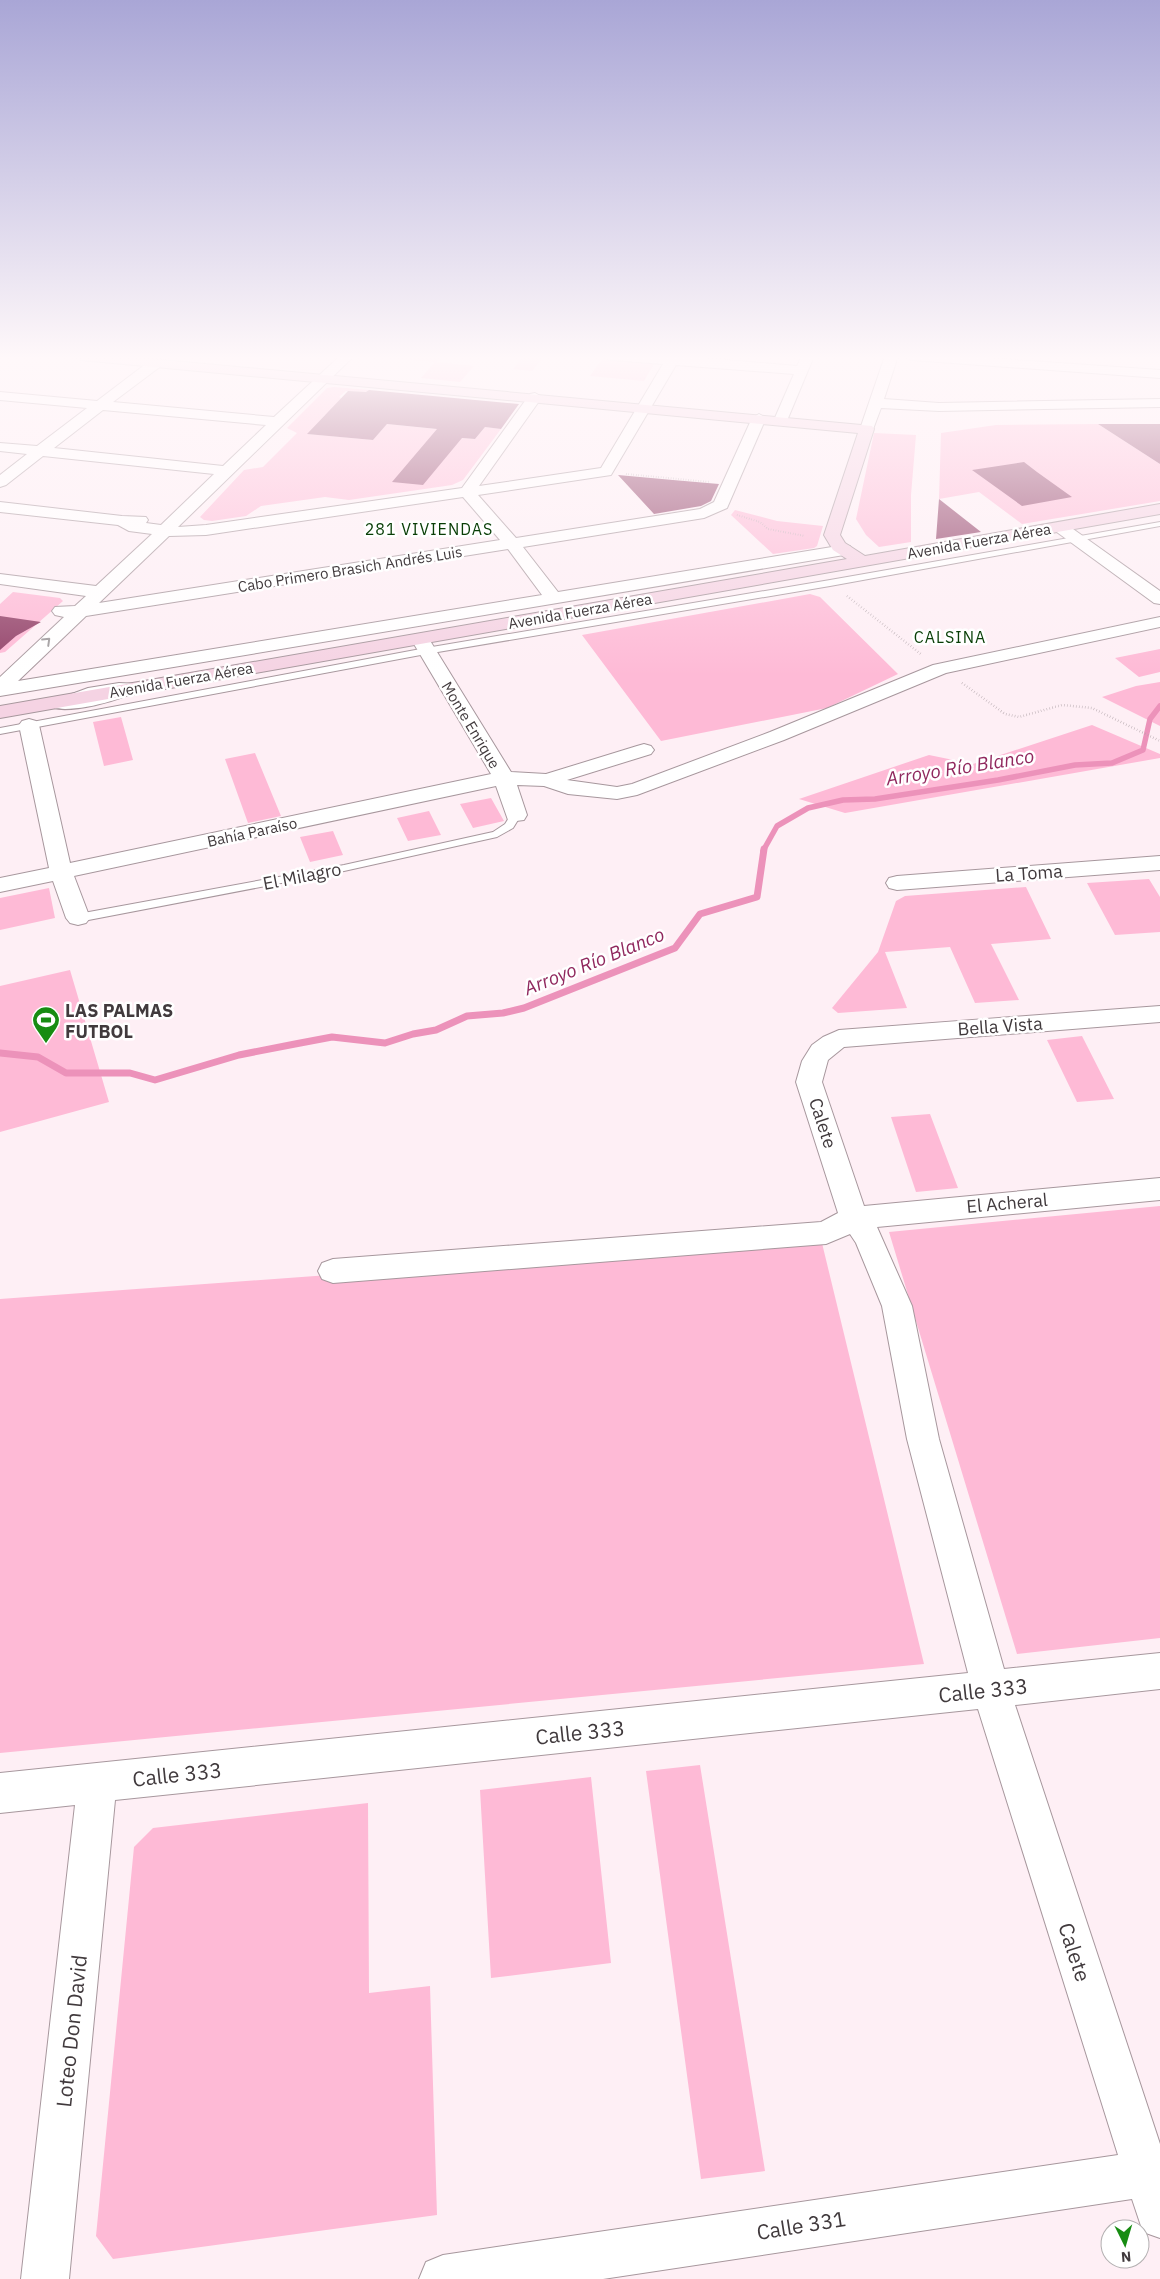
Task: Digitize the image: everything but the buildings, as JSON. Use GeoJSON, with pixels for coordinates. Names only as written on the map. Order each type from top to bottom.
{"type":"FeatureCollection","features":[{"type":"Feature","properties":{"kind":"street"},"geometry":{"type":"LineString","coordinates":[[0,482],[25,462]]}},
{"type":"Feature","properties":{"kind":"street"},"geometry":{"type":"LineString","coordinates":[[146,462],[218,470]]}},
{"type":"Feature","properties":{"kind":"street"},"geometry":{"type":"LineString","coordinates":[[226,462],[69,612],[9,663],[0,689],[554,599],[839,546]]}},
{"type":"Feature","properties":{"kind":"street"},"geometry":{"type":"LineString","coordinates":[[467,492],[488,462]]}},
{"type":"Feature","properties":{"kind":"street"},"geometry":{"type":"LineString","coordinates":[[0,507],[122,522],[129,526],[160,526],[178,532],[206,530],[606,472],[612,462]]}},
{"type":"Feature","properties":{"kind":"street"},"geometry":{"type":"LineString","coordinates":[[715,508],[721,505],[739,462]]}},
{"type":"Feature","properties":{"kind":"street"},"geometry":{"type":"LineString","coordinates":[[856,462],[832,534],[839,546],[863,562]]}},
{"type":"Feature","properties":{"kind":"street"},"geometry":{"type":"LineString","coordinates":[[467,492],[512,542],[554,599]]}},
{"type":"Feature","properties":{"kind":"street","name":"Cabo Primero Brasich Andrés Luis"},"geometry":{"type":"LineString","coordinates":[[69,612],[697,514],[715,508]]}},
{"type":"Feature","properties":{"kind":"street","name":"Avenida Fuerza Aérea"},"geometry":{"type":"LineString","coordinates":[[0,712],[138,688],[423,645],[863,562],[1160,509]]}},
{"type":"Feature","properties":{"kind":"street"},"geometry":{"type":"LineString","coordinates":[[1060,527],[1160,599]]}},
{"type":"Feature","properties":{"kind":"street"},"geometry":{"type":"LineString","coordinates":[[0,579],[91,591]]}},
{"type":"Feature","properties":{"kind":"street"},"geometry":{"type":"LineString","coordinates":[[547,780],[568,788],[593,791],[617,793],[637,789],[786,733],[940,670],[1160,622]]}},
{"type":"Feature","properties":{"kind":"street","name":"Monte Enrique"},"geometry":{"type":"LineString","coordinates":[[423,645],[504,778],[516,815]]}},
{"type":"Feature","properties":{"kind":"street"},"geometry":{"type":"LineString","coordinates":[[29,725],[61,872],[78,918]]}},
{"type":"Feature","properties":{"kind":"street"},"geometry":{"type":"LineString","coordinates":[[547,780],[644,750]]}},
{"type":"Feature","properties":{"kind":"street","name":"Bahía Paraíso"},"geometry":{"type":"LineString","coordinates":[[0,885],[504,778],[547,780]]}},
{"type":"Feature","properties":{"kind":"street","name":"La Toma"},"geometry":{"type":"LineString","coordinates":[[897,883],[1160,862]]}},
{"type":"Feature","properties":{"kind":"street","name":"Bella Vista"},"geometry":{"type":"LineString","coordinates":[[839,1039],[1160,1014]]}},
{"type":"Feature","properties":{"kind":"street","name":"Calete"},"geometry":{"type":"LineString","coordinates":[[839,1039],[824,1046],[812,1065],[809,1082],[854,1218],[869,1238],[897,1306],[923,1439],[991,1690],[1156,2187]]}},
{"type":"Feature","properties":{"kind":"street","name":"El Acheral"},"geometry":{"type":"LineString","coordinates":[[854,1218],[1160,1188]]}},
{"type":"Feature","properties":{"kind":"street"},"geometry":{"type":"LineString","coordinates":[[333,1271],[826,1234],[854,1218]]}},
{"type":"Feature","properties":{"kind":"street","name":"Calle 333"},"geometry":{"type":"LineString","coordinates":[[0,1793],[1160,1671]]}},
{"type":"Feature","properties":{"kind":"street","name":"Loteo Don David"},"geometry":{"type":"LineString","coordinates":[[45,2279],[97,1783]]}},
{"type":"Feature","properties":{"kind":"street","name":"Calle 331"},"geometry":{"type":"LineString","coordinates":[[443,2279],[1156,2187]]}},
{"type":"Feature","properties":{"kind":"lane"},"geometry":{"type":"LineString","coordinates":[[0,731],[423,645],[830,583],[1160,524]]}},
{"type":"Feature","properties":{"kind":"lane","name":"El Milagro"},"geometry":{"type":"LineString","coordinates":[[78,918],[344,868],[497,834],[509,826],[516,815]]}},
{"type":"Feature","properties":{"kind":"path"},"geometry":{"type":"LineString","coordinates":[[606,472],[730,484]]}},
{"type":"Feature","properties":{"kind":"path"},"geometry":{"type":"LineString","coordinates":[[715,508],[760,522],[768,529],[839,546]]}},
{"type":"Feature","properties":{"kind":"path"},"geometry":{"type":"LineString","coordinates":[[830,583],[940,670],[1005,714],[1019,717],[1062,705],[1092,708],[1160,741]]}},
{"type":"Feature","properties":{"kind":"shaded area"},"geometry":{"type":"Polygon","coordinates":[[[268,462],[476,462],[463,480],[452,485],[349,500],[325,497],[261,506],[246,516],[212,521],[204,520],[200,517],[244,470],[263,467],[268,462]]]}},
{"type":"Feature","properties":{"kind":"shaded area"},"geometry":{"type":"Polygon","coordinates":[[[868,462],[914,462],[911,495],[911,542],[879,547],[866,535],[856,519],[868,462]]]}},
{"type":"Feature","properties":{"kind":"shaded area"},"geometry":{"type":"Polygon","coordinates":[[[940,462],[1157,462],[1160,464],[1160,501],[1022,524],[979,492],[939,499],[940,462]]]}},
{"type":"Feature","properties":{"kind":"shaded area"},"geometry":{"type":"Polygon","coordinates":[[[735,510],[777,521],[823,526],[817,546],[773,554],[731,515],[735,510]]]}},
{"type":"Feature","properties":{"kind":"shaded area"},"geometry":{"type":"Polygon","coordinates":[[[13,592],[60,598],[63,601],[5,652],[0,653],[0,604],[13,592]]]}},
{"type":"Feature","properties":{"kind":"shaded area"},"geometry":{"type":"Polygon","coordinates":[[[810,594],[820,597],[898,674],[827,708],[661,741],[582,635],[810,594]]]}},
{"type":"Feature","properties":{"kind":"shaded area"},"geometry":{"type":"Polygon","coordinates":[[[1160,649],[1160,672],[1139,677],[1115,658],[1160,649]]]}},
{"type":"Feature","properties":{"kind":"shaded area"},"geometry":{"type":"Polygon","coordinates":[[[1160,682],[1160,726],[1102,697],[1136,686],[1160,682]]]}},
{"type":"Feature","properties":{"kind":"shaded area"},"geometry":{"type":"Polygon","coordinates":[[[121,717],[133,760],[104,766],[93,722],[121,717]]]}},
{"type":"Feature","properties":{"kind":"shaded area"},"geometry":{"type":"Polygon","coordinates":[[[1092,725],[1160,754],[1160,758],[845,813],[799,799],[929,755],[973,764],[1092,725]]]}},
{"type":"Feature","properties":{"kind":"shaded area"},"geometry":{"type":"Polygon","coordinates":[[[255,753],[281,816],[248,823],[225,759],[255,753]]]}},
{"type":"Feature","properties":{"kind":"shaded area"},"geometry":{"type":"Polygon","coordinates":[[[491,798],[504,821],[473,828],[460,804],[491,798]]]}},
{"type":"Feature","properties":{"kind":"shaded area"},"geometry":{"type":"Polygon","coordinates":[[[429,811],[441,835],[408,841],[397,818],[429,811]]]}},
{"type":"Feature","properties":{"kind":"shaded area"},"geometry":{"type":"Polygon","coordinates":[[[333,831],[343,855],[310,862],[300,837],[333,831]]]}},
{"type":"Feature","properties":{"kind":"shaded area"},"geometry":{"type":"Polygon","coordinates":[[[1149,879],[1160,897],[1160,932],[1115,935],[1087,883],[1149,879]]]}},
{"type":"Feature","properties":{"kind":"shaded area"},"geometry":{"type":"Polygon","coordinates":[[[1026,887],[1051,939],[991,944],[1019,1000],[975,1003],[950,947],[885,952],[907,1008],[838,1013],[832,1008],[878,952],[896,901],[905,896],[1026,887]]]}},
{"type":"Feature","properties":{"kind":"shaded area"},"geometry":{"type":"Polygon","coordinates":[[[49,888],[55,918],[0,930],[0,898],[49,888]]]}},
{"type":"Feature","properties":{"kind":"shaded area","name":"LAS PALMAS FUTBOL"},"geometry":{"type":"Polygon","coordinates":[[[70,970],[109,1102],[0,1132],[0,986],[70,970]]]}},
{"type":"Feature","properties":{"kind":"shaded area"},"geometry":{"type":"Polygon","coordinates":[[[1082,1036],[1114,1099],[1077,1102],[1047,1040],[1082,1036]]]}},
{"type":"Feature","properties":{"kind":"shaded area"},"geometry":{"type":"Polygon","coordinates":[[[930,1114],[958,1188],[916,1192],[891,1117],[930,1114]]]}},
{"type":"Feature","properties":{"kind":"shaded area"},"geometry":{"type":"Polygon","coordinates":[[[1160,1206],[1160,1638],[1017,1654],[889,1232],[1160,1206]]]}},
{"type":"Feature","properties":{"kind":"shaded area"},"geometry":{"type":"Polygon","coordinates":[[[821,1239],[924,1664],[0,1753],[0,1299],[821,1239]]]}},
{"type":"Feature","properties":{"kind":"shaded area"},"geometry":{"type":"Polygon","coordinates":[[[700,1765],[765,2171],[701,2179],[646,1771],[700,1765]]]}},
{"type":"Feature","properties":{"kind":"shaded area"},"geometry":{"type":"Polygon","coordinates":[[[591,1777],[611,1963],[491,1978],[480,1790],[591,1777]]]}},
{"type":"Feature","properties":{"kind":"shaded area"},"geometry":{"type":"Polygon","coordinates":[[[368,1803],[369,1993],[430,1986],[437,2215],[113,2259],[96,2236],[134,1847],[153,1828],[368,1803]]]}},
{"type":"Feature","properties":{"kind":"waterway","name":"Arroyo Río Blanco"},"geometry":{"type":"LineString","coordinates":[[764,849],[777,826],[808,808],[843,800],[875,799],[998,780],[1075,765],[1112,763],[1143,750],[1150,719],[1160,706]]}},
{"type":"Feature","properties":{"kind":"waterway","name":"Arroyo Río Blanco"},"geometry":{"type":"LineString","coordinates":[[0,1053],[38,1057],[66,1073],[130,1073],[155,1080],[239,1055],[295,1044],[332,1037],[385,1043],[413,1034],[436,1030],[467,1016],[503,1013],[524,1008],[675,948],[700,914],[757,897],[764,849]]}},
{"type":"Feature","properties":{"kind":"place","name":"LAS PALMAS FUTBOL"},"geometry":{"type":"Point","coordinates":[46,1044]}},
{"type":"Feature","properties":{"kind":"district","name":"281 VIVIENDAS"},"geometry":{"type":"Point","coordinates":[429,529]}},
{"type":"Feature","properties":{"kind":"district","name":"CALSINA"},"geometry":{"type":"Point","coordinates":[950,637]}}]}
